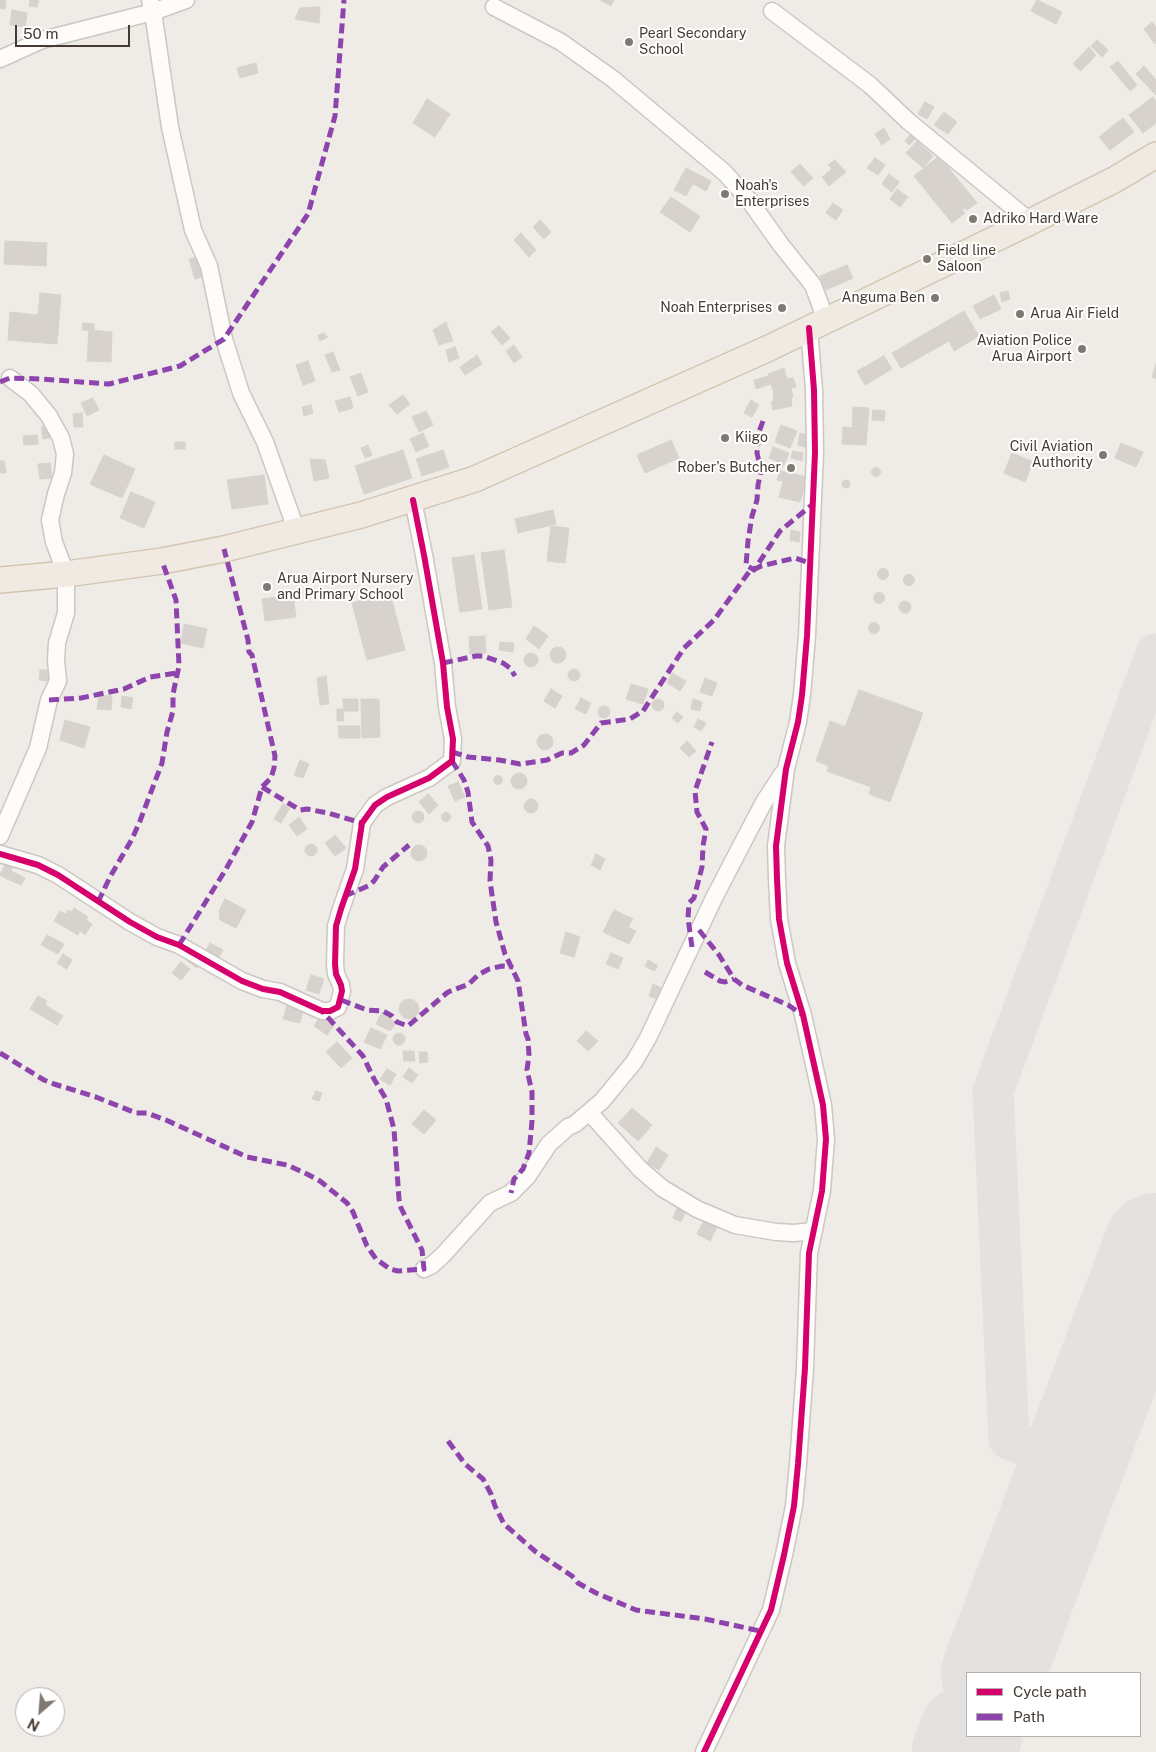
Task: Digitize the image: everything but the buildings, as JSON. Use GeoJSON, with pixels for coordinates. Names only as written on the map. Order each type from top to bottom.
{"type":"FeatureCollection","features":[{"type":"Feature","properties":{"kind":"main road"},"geometry":{"type":"LineString","coordinates":[[0,580],[66,574],[170,560],[224,549],[362,515],[475,479],[818,324],[1031,222],[1114,180],[1156,155]]}},
{"type":"Feature","properties":{"kind":"street"},"geometry":{"type":"LineString","coordinates":[[0,59],[42,40],[151,6],[186,0]]}},
{"type":"Feature","properties":{"kind":"street"},"geometry":{"type":"LineString","coordinates":[[151,6],[170,127],[193,230],[209,266],[224,339],[241,393],[265,442],[297,532]]}},
{"type":"Feature","properties":{"kind":"street"},"geometry":{"type":"LineString","coordinates":[[494,7],[561,42],[613,79],[725,173],[749,200],[780,245],[813,285],[818,324],[814,390],[815,453],[807,636],[802,695],[798,722],[786,769],[776,846],[780,919],[787,963],[803,1015],[823,1105],[826,1139],[822,1191],[809,1253],[805,1368],[794,1506],[784,1555],[771,1610],[704,1752]]}},
{"type":"Feature","properties":{"kind":"street"},"geometry":{"type":"LineString","coordinates":[[772,11],[870,85],[908,121],[1031,222]]}},
{"type":"Feature","properties":{"kind":"street"},"geometry":{"type":"LineString","coordinates":[[0,836],[38,748],[49,700],[58,681],[57,643],[66,613],[66,574],[54,542],[50,520],[63,473],[65,454],[60,438],[49,416],[31,394],[10,378]]}},
{"type":"Feature","properties":{"kind":"street"},"geometry":{"type":"LineString","coordinates":[[0,854],[38,865],[58,875],[130,922],[157,937],[179,945],[242,981],[263,989],[280,992],[322,1011],[338,1007],[342,984],[336,974],[336,926],[355,869],[362,823],[375,805],[387,797],[429,778],[452,761],[453,739],[447,707],[443,663],[413,500]]}},
{"type":"Feature","properties":{"kind":"street"},"geometry":{"type":"LineString","coordinates":[[424,1269],[444,1255],[490,1203],[511,1193],[527,1177],[549,1144],[602,1100],[634,1062],[648,1038],[740,847],[764,802],[786,769]]}},
{"type":"Feature","properties":{"kind":"street"},"geometry":{"type":"LineString","coordinates":[[589,1112],[640,1169],[662,1188],[697,1209],[735,1225],[776,1232],[814,1231]]}},
{"type":"Feature","properties":{"kind":"taxiway"},"geometry":{"type":"LineString","coordinates":[[1072,1465],[1009,1439],[993,1091],[1156,654]]}},
{"type":"Feature","properties":{"kind":"runway"},"geometry":{"type":"LineString","coordinates":[[993,1672],[1156,1245]]}},
{"type":"Feature","properties":{"kind":"runway"},"geometry":{"type":"LineString","coordinates":[[964,1752],[970,1737]]}},
{"type":"Feature","properties":{"kind":"marked path"},"geometry":{"type":"LineString","coordinates":[[0,382],[10,378],[109,384],[180,366],[224,339],[308,214],[335,116],[344,0]]}},
{"type":"Feature","properties":{"kind":"marked path"},"geometry":{"type":"LineString","coordinates":[[763,421],[759,432],[757,453],[761,471],[748,541],[746,565],[754,570],[780,531],[813,504]]}},
{"type":"Feature","properties":{"kind":"marked path"},"geometry":{"type":"LineString","coordinates":[[179,945],[226,869],[252,822],[262,787],[271,778],[274,768],[275,756],[252,655],[249,652],[248,640],[224,549]]}},
{"type":"Feature","properties":{"kind":"marked path"},"geometry":{"type":"LineString","coordinates":[[452,752],[468,757],[520,764],[547,760],[562,753],[571,753],[584,745],[601,723],[630,719],[643,711],[684,648],[714,620],[749,572],[761,566],[795,558],[810,563]]}},
{"type":"Feature","properties":{"kind":"marked path"},"geometry":{"type":"LineString","coordinates":[[98,902],[140,821],[162,763],[167,732],[173,711],[173,694],[179,666],[176,600],[162,561]]}},
{"type":"Feature","properties":{"kind":"marked path"},"geometry":{"type":"LineString","coordinates":[[443,663],[483,656],[503,663],[510,668],[515,676]]}},
{"type":"Feature","properties":{"kind":"marked path"},"geometry":{"type":"LineString","coordinates":[[49,700],[81,698],[124,689],[150,677],[177,673]]}},
{"type":"Feature","properties":{"kind":"marked path"},"geometry":{"type":"LineString","coordinates":[[692,947],[688,918],[689,903],[694,898],[702,867],[706,829],[697,812],[695,791],[712,742]]}},
{"type":"Feature","properties":{"kind":"marked path"},"geometry":{"type":"LineString","coordinates":[[452,761],[464,780],[468,792],[472,822],[488,846],[491,860],[490,881],[496,922],[505,954],[518,981],[528,1039],[529,1055],[527,1070],[532,1092],[529,1153],[523,1169],[514,1179],[511,1193]]}},
{"type":"Feature","properties":{"kind":"marked path"},"geometry":{"type":"LineString","coordinates":[[262,787],[300,810],[307,809],[328,813],[362,823]]}},
{"type":"Feature","properties":{"kind":"marked path"},"geometry":{"type":"LineString","coordinates":[[345,896],[368,886],[374,881],[383,867],[409,845]]}},
{"type":"Feature","properties":{"kind":"marked path"},"geometry":{"type":"LineString","coordinates":[[699,930],[719,955],[734,979],[742,985],[788,1005],[803,1015]]}},
{"type":"Feature","properties":{"kind":"marked path"},"geometry":{"type":"LineString","coordinates":[[341,1000],[367,1010],[383,1011],[392,1016],[397,1022],[408,1026],[448,992],[469,984],[478,975],[489,969],[502,966],[513,967]]}},
{"type":"Feature","properties":{"kind":"marked path"},"geometry":{"type":"LineString","coordinates":[[705,972],[720,981],[725,982],[734,979]]}},
{"type":"Feature","properties":{"kind":"marked path"},"geometry":{"type":"LineString","coordinates":[[0,1053],[44,1080],[54,1084],[96,1097],[136,1113],[147,1113],[166,1120],[247,1157],[287,1165],[307,1174],[320,1181],[347,1203],[353,1212],[367,1246],[376,1259],[390,1269],[398,1271],[424,1269],[422,1250],[401,1208],[394,1129],[386,1099],[363,1056],[322,1011]]}},
{"type":"Feature","properties":{"kind":"marked path"},"geometry":{"type":"LineString","coordinates":[[448,1441],[465,1464],[483,1479],[504,1524],[536,1552],[572,1576],[578,1583],[636,1610],[705,1619],[760,1631]]}},
{"type":"Feature","properties":{"kind":"cycle path"},"geometry":{"type":"LineString","coordinates":[[704,1752],[771,1610],[794,1506],[805,1368],[809,1253],[822,1191],[826,1139],[823,1105],[803,1015],[787,963],[779,919],[776,846],[786,769],[798,722],[802,695],[807,636],[815,453],[814,390],[809,328]]}},
{"type":"Feature","properties":{"kind":"cycle path"},"geometry":{"type":"LineString","coordinates":[[0,854],[38,865],[58,875],[130,922],[157,937],[179,945],[242,981],[263,989],[280,992],[322,1011],[330,1011],[338,1007],[342,991],[336,974],[335,964],[336,926],[355,869],[362,823],[375,805],[387,797],[429,778],[452,761],[453,739],[447,707],[443,663],[413,500]]}},
{"type":"Feature","properties":{"kind":"place","name":"Pearl Secondary School"},"geometry":{"type":"Point","coordinates":[629,42]}},
{"type":"Feature","properties":{"kind":"place","name":"Noah's Enterprises"},"geometry":{"type":"Point","coordinates":[725,194]}},
{"type":"Feature","properties":{"kind":"place","name":"Adriko Hard Ware"},"geometry":{"type":"Point","coordinates":[973,219]}},
{"type":"Feature","properties":{"kind":"place","name":"Field line Saloon"},"geometry":{"type":"Point","coordinates":[927,259]}},
{"type":"Feature","properties":{"kind":"place","name":"Anguma Ben"},"geometry":{"type":"Point","coordinates":[935,298]}},
{"type":"Feature","properties":{"kind":"place","name":"Noah Enterprises"},"geometry":{"type":"Point","coordinates":[782,308]}},
{"type":"Feature","properties":{"kind":"place","name":"Arua Air Field"},"geometry":{"type":"Point","coordinates":[1020,314]}},
{"type":"Feature","properties":{"kind":"place","name":"Aviation Police Arua Airport"},"geometry":{"type":"Point","coordinates":[1082,349]}},
{"type":"Feature","properties":{"kind":"place","name":"Kiigo"},"geometry":{"type":"Point","coordinates":[725,438]}},
{"type":"Feature","properties":{"kind":"place","name":"Civil Aviation Authority"},"geometry":{"type":"Point","coordinates":[1103,455]}},
{"type":"Feature","properties":{"kind":"place","name":"Rober's Butcher"},"geometry":{"type":"Point","coordinates":[791,468]}},
{"type":"Feature","properties":{"kind":"place","name":"Arua Airport Nursery and Primary School"},"geometry":{"type":"Point","coordinates":[267,587]}}]}
